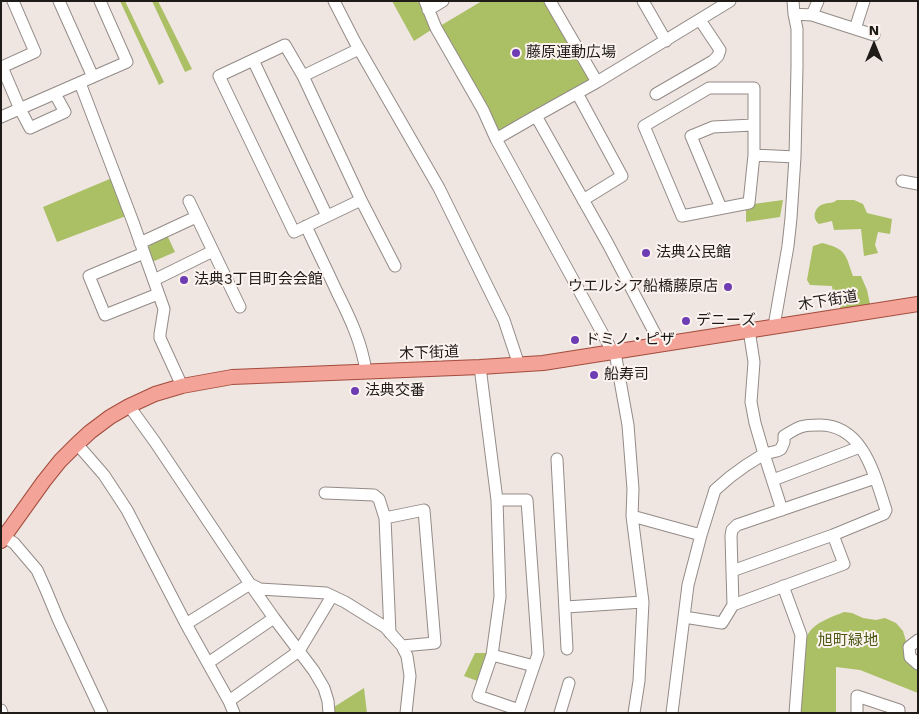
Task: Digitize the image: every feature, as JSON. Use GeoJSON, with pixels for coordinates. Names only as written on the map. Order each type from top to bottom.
{"type":"FeatureCollection","features":[{"type":"Feature","properties":{"kind":"main road","name":"木下街道"},"geometry":{"type":"LineString","coordinates":[[3,539],[44,481],[76,444],[110,417],[129,406],[155,394],[182,386],[232,377],[544,363],[918,304]]}},
{"type":"Feature","properties":{"kind":"street"},"geometry":{"type":"LineString","coordinates":[[1,6],[12,1],[35,52],[2,67],[30,128],[64,112],[55,94]]}},
{"type":"Feature","properties":{"kind":"street"},"geometry":{"type":"LineString","coordinates":[[1,117],[127,62],[100,1]]}},
{"type":"Feature","properties":{"kind":"street"},"geometry":{"type":"LineString","coordinates":[[334,1],[451,212],[504,320],[519,365]]}},
{"type":"Feature","properties":{"kind":"street"},"geometry":{"type":"LineString","coordinates":[[443,1],[426,6],[436,28],[483,110],[496,139],[616,358],[628,425],[633,489],[632,516],[643,602],[639,681],[634,713]]}},
{"type":"Feature","properties":{"kind":"street"},"geometry":{"type":"LineString","coordinates":[[642,1],[666,40]]}},
{"type":"Feature","properties":{"kind":"street"},"geometry":{"type":"LineString","coordinates":[[496,139],[597,82],[730,1]]}},
{"type":"Feature","properties":{"kind":"street"},"geometry":{"type":"LineString","coordinates":[[774,326],[789,237],[795,157],[797,28],[793,1]]}},
{"type":"Feature","properties":{"kind":"street"},"geometry":{"type":"LineString","coordinates":[[812,15],[818,1]]}},
{"type":"Feature","properties":{"kind":"street"},"geometry":{"type":"LineString","coordinates":[[855,29],[864,1]]}},
{"type":"Feature","properties":{"kind":"street"},"geometry":{"type":"LineString","coordinates":[[62,2],[93,77]]}},
{"type":"Feature","properties":{"kind":"street"},"geometry":{"type":"LineString","coordinates":[[553,2],[597,82]]}},
{"type":"Feature","properties":{"kind":"street"},"geometry":{"type":"LineString","coordinates":[[794,14],[812,15],[874,35]]}},
{"type":"Feature","properties":{"kind":"street"},"geometry":{"type":"LineString","coordinates":[[656,94],[713,61],[718,56],[720,50],[700,20]]}},
{"type":"Feature","properties":{"kind":"street"},"geometry":{"type":"LineString","coordinates":[[360,200],[294,232],[219,76],[285,44],[303,76],[360,200],[394,266]]}},
{"type":"Feature","properties":{"kind":"street"},"geometry":{"type":"LineString","coordinates":[[303,76],[359,49]]}},
{"type":"Feature","properties":{"kind":"street"},"geometry":{"type":"LineString","coordinates":[[253,60],[327,216]]}},
{"type":"Feature","properties":{"kind":"street"},"geometry":{"type":"LineString","coordinates":[[80,83],[164,308],[160,338],[182,386]]}},
{"type":"Feature","properties":{"kind":"street"},"geometry":{"type":"LineString","coordinates":[[709,88],[754,88],[754,155],[749,203],[682,216],[644,126],[709,88]]}},
{"type":"Feature","properties":{"kind":"street"},"geometry":{"type":"LineString","coordinates":[[577,93],[622,176],[583,200]]}},
{"type":"Feature","properties":{"kind":"street"},"geometry":{"type":"LineString","coordinates":[[536,116],[659,338],[661,345]]}},
{"type":"Feature","properties":{"kind":"street"},"geometry":{"type":"LineString","coordinates":[[721,208],[691,136],[713,127],[754,125]]}},
{"type":"Feature","properties":{"kind":"street"},"geometry":{"type":"LineString","coordinates":[[754,155],[795,157]]}},
{"type":"Feature","properties":{"kind":"street"},"geometry":{"type":"LineString","coordinates":[[902,181],[918,184]]}},
{"type":"Feature","properties":{"kind":"street"},"geometry":{"type":"LineString","coordinates":[[189,201],[240,307]]}},
{"type":"Feature","properties":{"kind":"street"},"geometry":{"type":"LineString","coordinates":[[158,294],[105,315],[89,276],[196,217]]}},
{"type":"Feature","properties":{"kind":"street"},"geometry":{"type":"LineString","coordinates":[[306,226],[347,312],[358,339],[366,372]]}},
{"type":"Feature","properties":{"kind":"street"},"geometry":{"type":"LineString","coordinates":[[154,280],[213,251]]}},
{"type":"Feature","properties":{"kind":"street"},"geometry":{"type":"LineString","coordinates":[[750,330],[754,362],[751,402],[755,423],[782,510]]}},
{"type":"Feature","properties":{"kind":"street"},"geometry":{"type":"LineString","coordinates":[[480,367],[497,500],[500,597],[492,655],[478,696],[519,710],[538,654],[527,500],[497,500]]}},
{"type":"Feature","properties":{"kind":"street"},"geometry":{"type":"LineString","coordinates":[[129,406],[250,584],[314,671],[324,688],[329,713]]}},
{"type":"Feature","properties":{"kind":"street"},"geometry":{"type":"LineString","coordinates":[[672,713],[688,585],[701,535],[716,490],[730,477],[764,454],[781,449],[784,436],[800,426],[824,425],[840,428],[848,433],[866,456],[886,510],[884,514],[833,535],[732,571]]}},
{"type":"Feature","properties":{"kind":"street"},"geometry":{"type":"LineString","coordinates":[[76,444],[104,475],[128,510],[234,713]]}},
{"type":"Feature","properties":{"kind":"street"},"geometry":{"type":"LineString","coordinates":[[773,480],[860,447]]}},
{"type":"Feature","properties":{"kind":"street"},"geometry":{"type":"LineString","coordinates":[[557,459],[567,649]]}},
{"type":"Feature","properties":{"kind":"street"},"geometry":{"type":"LineString","coordinates":[[684,617],[722,622],[733,605],[731,536],[732,530],[737,525],[875,478]]}},
{"type":"Feature","properties":{"kind":"street"},"geometry":{"type":"LineString","coordinates":[[326,494],[374,495],[379,499],[385,518],[390,633]]}},
{"type":"Feature","properties":{"kind":"street"},"geometry":{"type":"LineString","coordinates":[[385,518],[424,510],[435,643],[402,646]]}},
{"type":"Feature","properties":{"kind":"street"},"geometry":{"type":"LineString","coordinates":[[632,516],[701,535]]}},
{"type":"Feature","properties":{"kind":"street"},"geometry":{"type":"LineString","coordinates":[[733,605],[844,564],[833,535]]}},
{"type":"Feature","properties":{"kind":"street"},"geometry":{"type":"LineString","coordinates":[[3,539],[14,543],[37,570],[102,713]]}},
{"type":"Feature","properties":{"kind":"street"},"geometry":{"type":"LineString","coordinates":[[250,584],[260,589],[326,593],[345,602],[385,627],[402,646],[407,656],[410,676],[406,713]]}},
{"type":"Feature","properties":{"kind":"street"},"geometry":{"type":"LineString","coordinates":[[186,624],[250,584]]}},
{"type":"Feature","properties":{"kind":"street"},"geometry":{"type":"LineString","coordinates":[[783,586],[801,635],[795,713]]}},
{"type":"Feature","properties":{"kind":"street"},"geometry":{"type":"LineString","coordinates":[[229,701],[299,650],[332,596]]}},
{"type":"Feature","properties":{"kind":"street"},"geometry":{"type":"LineString","coordinates":[[566,607],[643,602]]}},
{"type":"Feature","properties":{"kind":"street"},"geometry":{"type":"LineString","coordinates":[[208,662],[274,618]]}},
{"type":"Feature","properties":{"kind":"street"},"geometry":{"type":"LineString","coordinates":[[918,640],[909,647],[910,656],[918,664]]}},
{"type":"Feature","properties":{"kind":"street"},"geometry":{"type":"LineString","coordinates":[[492,655],[534,666]]}},
{"type":"Feature","properties":{"kind":"street"},"geometry":{"type":"LineString","coordinates":[[562,712],[569,682]]}},
{"type":"Feature","properties":{"kind":"street"},"geometry":{"type":"LineString","coordinates":[[857,713],[857,696],[901,712]]}},
{"type":"Feature","properties":{"kind":"green space"},"geometry":{"type":"Polygon","coordinates":[[[120,1],[125,1],[164,82],[159,85],[120,1]]]}},
{"type":"Feature","properties":{"kind":"green space"},"geometry":{"type":"Polygon","coordinates":[[[152,1],[158,1],[192,69],[185,72],[152,1]]]}},
{"type":"Feature","properties":{"kind":"green space"},"geometry":{"type":"Polygon","coordinates":[[[392,1],[420,1],[431,30],[414,41],[392,1]]]}},
{"type":"Feature","properties":{"kind":"green space","name":"藤原運動広場"},"geometry":{"type":"Polygon","coordinates":[[[482,1],[547,1],[594,80],[498,134],[440,26],[482,1]]]}},
{"type":"Feature","properties":{"kind":"green space"},"geometry":{"type":"Polygon","coordinates":[[[112,178],[126,216],[57,242],[43,207],[112,178]]]}},
{"type":"Feature","properties":{"kind":"green space"},"geometry":{"type":"Polygon","coordinates":[[[783,200],[780,217],[746,222],[746,205],[783,200]]]}},
{"type":"Feature","properties":{"kind":"green space"},"geometry":{"type":"Polygon","coordinates":[[[837,200],[854,200],[863,204],[867,213],[892,219],[890,234],[878,232],[875,245],[878,253],[864,256],[861,229],[834,230],[832,221],[819,224],[817,222],[815,213],[818,207],[837,200]]]}},
{"type":"Feature","properties":{"kind":"green space"},"geometry":{"type":"Polygon","coordinates":[[[167,235],[175,252],[152,262],[148,250],[150,243],[167,235]]]}},
{"type":"Feature","properties":{"kind":"green space"},"geometry":{"type":"Polygon","coordinates":[[[822,243],[836,247],[844,253],[853,276],[861,276],[870,304],[840,309],[841,300],[834,298],[832,286],[810,285],[807,280],[813,246],[822,243]]]}},
{"type":"Feature","properties":{"kind":"green space","name":"旭町緑地"},"geometry":{"type":"Polygon","coordinates":[[[844,612],[876,620],[885,618],[896,623],[903,631],[907,652],[918,667],[918,693],[860,670],[836,667],[836,713],[799,713],[805,640],[811,630],[819,623],[844,612]]]}},
{"type":"Feature","properties":{"kind":"green space"},"geometry":{"type":"Polygon","coordinates":[[[475,653],[490,653],[480,682],[464,676],[475,653]]]}},
{"type":"Feature","properties":{"kind":"green space"},"geometry":{"type":"Polygon","coordinates":[[[364,688],[367,713],[334,713],[334,707],[364,688]]]}},
{"type":"Feature","properties":{"kind":"place","name":"藤原運動広場"},"geometry":{"type":"Point","coordinates":[516,53]}},
{"type":"Feature","properties":{"kind":"place","name":"法典公民館"},"geometry":{"type":"Point","coordinates":[646,253]}},
{"type":"Feature","properties":{"kind":"place","name":"法典3丁目町会会館"},"geometry":{"type":"Point","coordinates":[184,280]}},
{"type":"Feature","properties":{"kind":"place","name":"ウエルシア船橋藤原店"},"geometry":{"type":"Point","coordinates":[728,287]}},
{"type":"Feature","properties":{"kind":"place","name":"デニーズ"},"geometry":{"type":"Point","coordinates":[686,321]}},
{"type":"Feature","properties":{"kind":"place","name":"ドミノ・ピザ"},"geometry":{"type":"Point","coordinates":[575,340]}},
{"type":"Feature","properties":{"kind":"place","name":"船寿司"},"geometry":{"type":"Point","coordinates":[594,375]}},
{"type":"Feature","properties":{"kind":"place","name":"法典交番"},"geometry":{"type":"Point","coordinates":[355,391]}}]}
